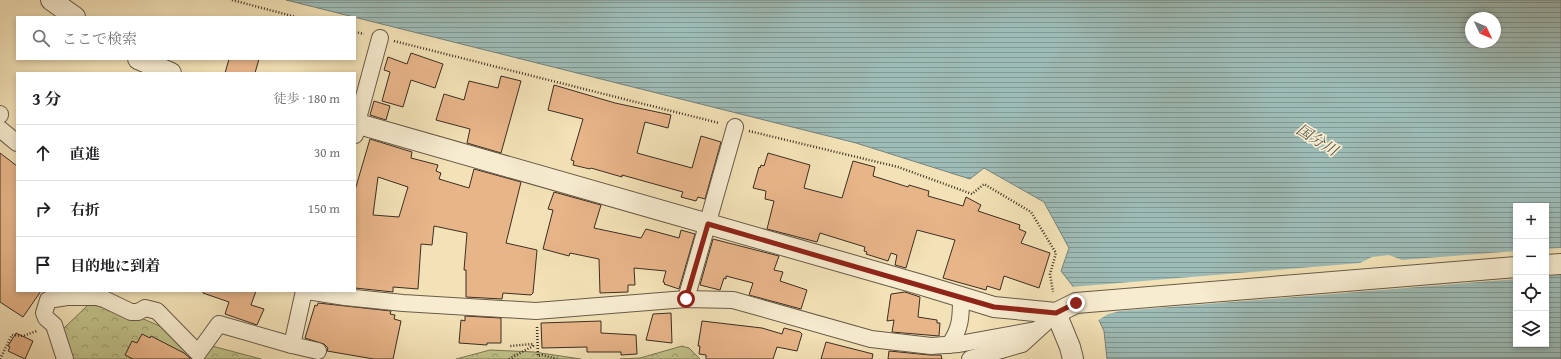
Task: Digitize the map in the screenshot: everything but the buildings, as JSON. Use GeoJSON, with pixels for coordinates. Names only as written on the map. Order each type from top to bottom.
{"type":"FeatureCollection","features":[{"type":"Feature","properties":{"kind":"street"},"geometry":{"type":"LineString","coordinates":[[51,0],[74,16]]}},
{"type":"Feature","properties":{"kind":"street"},"geometry":{"type":"LineString","coordinates":[[380,38],[356,128],[708,224],[994,307],[1056,313]]}},
{"type":"Feature","properties":{"kind":"street"},"geometry":{"type":"LineString","coordinates":[[144,64],[168,72]]}},
{"type":"Feature","properties":{"kind":"street"},"geometry":{"type":"LineString","coordinates":[[686,299],[735,127]]}},
{"type":"Feature","properties":{"kind":"street"},"geometry":{"type":"LineString","coordinates":[[0,129],[16,142]]}},
{"type":"Feature","properties":{"kind":"street"},"geometry":{"type":"LineString","coordinates":[[1549,265],[1561,264]]}},
{"type":"Feature","properties":{"kind":"street"},"geometry":{"type":"LineString","coordinates":[[970,359],[1022,344],[1056,313],[1076,303],[1513,268]]}},
{"type":"Feature","properties":{"kind":"street"},"geometry":{"type":"LineString","coordinates":[[292,345],[305,292]]}},
{"type":"Feature","properties":{"kind":"street"},"geometry":{"type":"LineString","coordinates":[[312,292],[403,303],[536,311],[686,299],[733,300],[871,339],[910,345],[949,345],[1036,330]]}},
{"type":"Feature","properties":{"kind":"street"},"geometry":{"type":"LineString","coordinates":[[65,359],[54,325],[46,318],[44,313],[48,300],[67,297],[97,297],[131,312],[138,312],[145,308],[157,311],[198,353],[219,324],[318,351]]}},
{"type":"Feature","properties":{"kind":"street"},"geometry":{"type":"LineString","coordinates":[[949,345],[958,330],[961,315],[961,298]]}},
{"type":"Feature","properties":{"kind":"street"},"geometry":{"type":"LineString","coordinates":[[1056,313],[1070,347],[1073,359]]}},
{"type":"Feature","properties":{"kind":"street"},"geometry":{"type":"LineString","coordinates":[[208,359],[208,354],[226,326]]}},
{"type":"Feature","properties":{"kind":"path"},"geometry":{"type":"LineString","coordinates":[[232,0],[292,16]]}},
{"type":"Feature","properties":{"kind":"path"},"geometry":{"type":"LineString","coordinates":[[0,359],[12,335],[23,336],[54,325]]}},
{"type":"Feature","properties":{"kind":"path"},"geometry":{"type":"LineString","coordinates":[[509,359],[533,346],[533,344],[510,346]]}},
{"type":"Feature","properties":{"kind":"path"},"geometry":{"type":"LineString","coordinates":[[538,346],[538,356],[542,355],[558,359]]}},
{"type":"Feature","properties":{"kind":"green space"},"geometry":{"type":"Polygon","coordinates":[[[103,301],[173,332],[212,346],[261,359],[72,359],[62,330],[89,304],[103,301]]]}},
{"type":"Feature","properties":{"kind":"green space"},"geometry":{"type":"Polygon","coordinates":[[[682,346],[689,348],[700,359],[620,359],[640,358],[682,346]]]}},
{"type":"Feature","properties":{"kind":"green space"},"geometry":{"type":"Polygon","coordinates":[[[490,350],[534,352],[581,359],[456,359],[490,350]]]}},
{"type":"Feature","properties":{"kind":"water","name":"国分川"},"geometry":{"type":"Polygon","coordinates":[[[286,0],[1561,0],[1561,359],[1107,359],[1104,331],[1098,318],[1061,271],[1069,248],[1044,202],[984,168],[970,179],[856,143],[356,18],[356,16],[350,16],[286,0]]]}},
{"type":"Feature","properties":{"kind":"pier"},"geometry":{"type":"Polygon","coordinates":[[[1561,248],[1561,275],[1549,276],[1549,249],[1561,248]]]}},
{"type":"Feature","properties":{"kind":"pier"},"geometry":{"type":"Polygon","coordinates":[[[1513,251],[1513,279],[1120,311],[1108,314],[1097,321],[1071,287],[1360,263],[1372,257],[1389,255],[1402,260],[1513,251]]]}},
{"type":"Feature","properties":{"kind":"route"},"geometry":{"type":"LineString","coordinates":[[686,299],[708,224],[994,307],[1056,313],[1076,303]]}}]}
